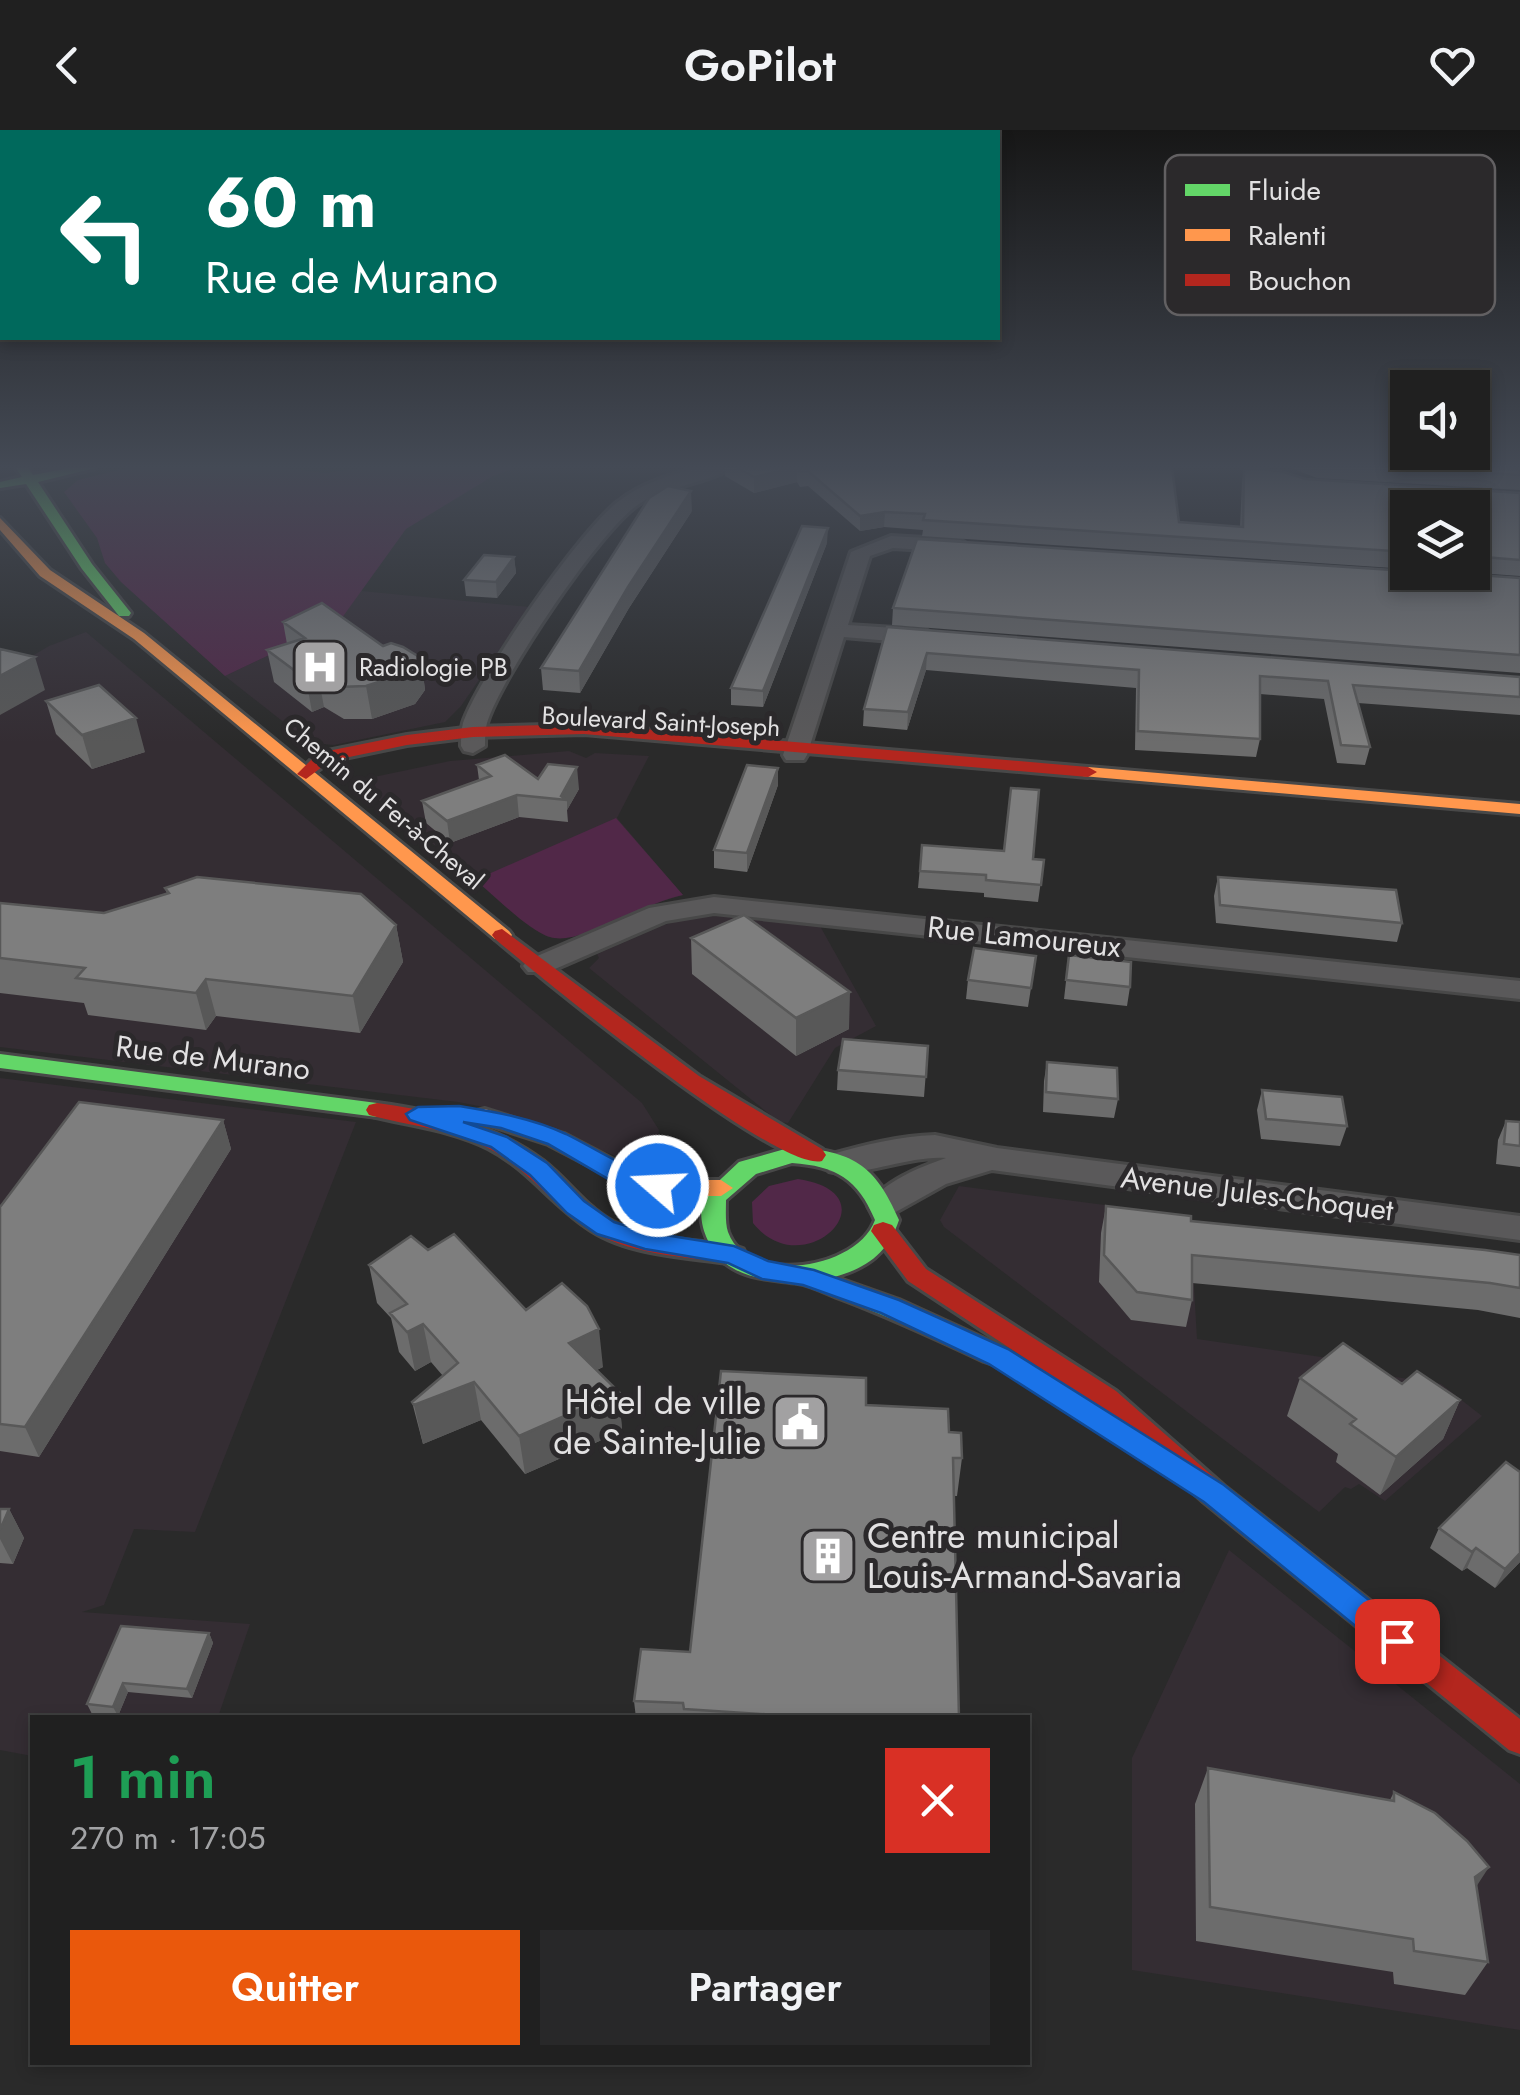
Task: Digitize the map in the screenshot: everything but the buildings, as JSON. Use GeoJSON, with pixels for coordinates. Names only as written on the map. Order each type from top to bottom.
{"type":"FeatureCollection","features":[{"type":"Feature","properties":{"kind":"street","name":"Chemin du Fer-à-Cheval"},"geometry":{"type":"LineString","coordinates":[[32,560],[59,584],[139,636],[595,1011],[770,1132],[827,1159]]}},
{"type":"Feature","properties":{"kind":"street","name":"Chemin du Fer-à-Cheval"},"geometry":{"type":"LineString","coordinates":[[86,560],[139,636]]}},
{"type":"Feature","properties":{"kind":"street"},"geometry":{"type":"LineString","coordinates":[[473,739],[505,670],[580,560]]}},
{"type":"Feature","properties":{"kind":"street"},"geometry":{"type":"LineString","coordinates":[[796,750],[861,560]]}},
{"type":"Feature","properties":{"kind":"street"},"geometry":{"type":"LineString","coordinates":[[836,630],[943,638]]}},
{"type":"Feature","properties":{"kind":"street","name":"Boulevard Saint-Joseph"},"geometry":{"type":"LineString","coordinates":[[306,774],[473,739],[615,730],[1520,820]]}},
{"type":"Feature","properties":{"kind":"street","name":"Boulevard Saint-Joseph"},"geometry":{"type":"LineString","coordinates":[[796,750],[1520,809]]}},
{"type":"Feature","properties":{"kind":"street","name":"Rue Lamoureux"},"geometry":{"type":"LineString","coordinates":[[538,966],[659,914],[714,905],[1520,990]]}},
{"type":"Feature","properties":{"kind":"street","name":"Chemin du Fer-à-Cheval"},"geometry":{"type":"LineString","coordinates":[[595,1011],[710,1123]]}},
{"type":"Feature","properties":{"kind":"street","name":"Rue de Murano"},"geometry":{"type":"LineString","coordinates":[[0,1061],[418,1114],[484,1116],[531,1129],[634,1182],[671,1188],[730,1173]]}},
{"type":"Feature","properties":{"kind":"street","name":"Rue de Murano"},"geometry":{"type":"LineString","coordinates":[[418,1114],[499,1142],[538,1169],[576,1207],[606,1228],[645,1240],[734,1255]]}},
{"type":"Feature","properties":{"kind":"street","name":"Avenue Jules-Choquet"},"geometry":{"type":"LineString","coordinates":[[827,1159],[930,1144],[954,1145],[994,1159],[1520,1228]]}},
{"type":"Feature","properties":{"kind":"street"},"geometry":{"type":"LineString","coordinates":[[1214,1494],[999,1356],[890,1306],[805,1276],[762,1270],[734,1255],[714,1229],[712,1209],[730,1173],[764,1159],[827,1159],[864,1176],[917,1275],[1072,1372],[1214,1494],[1517,1731]]}},
{"type":"Feature","properties":{"kind":"street","name":"Avenue Jules-Choquet"},"geometry":{"type":"LineString","coordinates":[[884,1218],[933,1173],[957,1164],[994,1159]]}},
{"type":"Feature","properties":{"kind":"street"},"geometry":{"type":"LineString","coordinates":[[805,1276],[826,1274],[852,1263],[878,1241],[884,1218]]}},
{"type":"Feature","properties":{"kind":"shaded area"},"geometry":{"type":"Polygon","coordinates":[[[104,560],[384,560],[339,622],[225,676],[104,560]]]}},
{"type":"Feature","properties":{"kind":"shaded area"},"geometry":{"type":"Polygon","coordinates":[[[361,591],[529,607],[461,706],[445,722],[334,745],[310,743],[225,676],[338,622],[361,591]]]}},
{"type":"Feature","properties":{"kind":"shaded area"},"geometry":{"type":"Polygon","coordinates":[[[86,632],[642,1103],[659,1130],[652,1170],[494,1109],[458,1102],[0,1047],[0,675],[49,646],[86,632]]]}},
{"type":"Feature","properties":{"kind":"shaded area"},"geometry":{"type":"Polygon","coordinates":[[[569,751],[586,758],[595,753],[649,756],[617,818],[683,895],[642,907],[573,937],[548,937],[355,781],[450,761],[569,751]]]}},
{"type":"Feature","properties":{"kind":"shaded area"},"geometry":{"type":"Polygon","coordinates":[[[616,818],[683,895],[596,930],[563,938],[550,937],[532,928],[475,880],[616,818]]]}},
{"type":"Feature","properties":{"kind":"shaded area"},"geometry":{"type":"Polygon","coordinates":[[[693,917],[820,926],[876,1026],[835,1048],[788,1123],[779,1122],[589,968],[599,958],[597,954],[664,925],[693,917]]]}},
{"type":"Feature","properties":{"kind":"shaded area"},"geometry":{"type":"Polygon","coordinates":[[[0,1078],[356,1122],[195,1532],[134,1529],[104,1605],[82,1612],[250,1624],[219,1715],[30,1715],[30,1756],[0,1750],[0,1078]]]}},
{"type":"Feature","properties":{"kind":"shaded area"},"geometry":{"type":"Polygon","coordinates":[[[798,1179],[827,1188],[840,1201],[841,1216],[832,1231],[816,1241],[795,1245],[774,1240],[753,1223],[752,1202],[769,1186],[798,1179]]]}},
{"type":"Feature","properties":{"kind":"shaded area"},"geometry":{"type":"Polygon","coordinates":[[[959,1186],[1190,1216],[1197,1339],[1335,1359],[1350,1370],[1441,1384],[1482,1416],[1385,1501],[1359,1484],[1351,1489],[1345,1487],[1319,1512],[944,1227],[940,1220],[959,1186]]]}},
{"type":"Feature","properties":{"kind":"shaded area"},"geometry":{"type":"Polygon","coordinates":[[[1229,1550],[1520,1784],[1520,2030],[1132,1970],[1132,1758],[1229,1550]]]}},
{"type":"Feature","properties":{"kind":"traffic: fast"},"geometry":{"type":"LineString","coordinates":[[83,560],[124,613]]}},
{"type":"Feature","properties":{"kind":"traffic: fast"},"geometry":{"type":"LineString","coordinates":[[0,1061],[377,1110]]}},
{"type":"Feature","properties":{"kind":"traffic: fast"},"geometry":{"type":"LineString","coordinates":[[792,1155],[841,1163],[863,1178],[887,1220],[873,1247],[837,1267],[815,1273],[769,1272],[748,1266],[731,1254],[716,1234],[714,1199],[748,1168],[792,1155]]}},
{"type":"Feature","properties":{"kind":"traffic: fast"},"geometry":{"type":"LineString","coordinates":[[805,1276],[890,1307],[993,1354]]}},
{"type":"Feature","properties":{"kind":"traffic: slow"},"geometry":{"type":"LineString","coordinates":[[33,560],[45,573],[139,636],[502,935]]}},
{"type":"Feature","properties":{"kind":"traffic: slow"},"geometry":{"type":"LineString","coordinates":[[1088,772],[1520,809]]}},
{"type":"Feature","properties":{"kind":"traffic: slow"},"geometry":{"type":"LineString","coordinates":[[485,1116],[556,1139],[634,1181],[671,1188],[721,1188]]}},
{"type":"Feature","properties":{"kind":"traffic: jam"},"geometry":{"type":"LineString","coordinates":[[306,774],[324,757],[407,740],[473,732],[584,729],[1088,772]]}},
{"type":"Feature","properties":{"kind":"traffic: jam"},"geometry":{"type":"LineString","coordinates":[[502,935],[691,1081],[814,1155]]}},
{"type":"Feature","properties":{"kind":"traffic: jam"},"geometry":{"type":"LineString","coordinates":[[377,1110],[440,1122],[499,1144],[535,1167],[605,1228],[652,1243],[734,1255]]}},
{"type":"Feature","properties":{"kind":"traffic: jam"},"geometry":{"type":"LineString","coordinates":[[883,1231],[917,1275],[1106,1398],[1214,1494],[1520,1739]]}},
{"type":"Feature","properties":{"kind":"place","name":"Radiologie PB"},"geometry":{"type":"Point","coordinates":[320,667]}},
{"type":"Feature","properties":{"kind":"place","name":"Hôtel de ville de Sainte-Julie"},"geometry":{"type":"Point","coordinates":[800,1422]}},
{"type":"Feature","properties":{"kind":"place","name":"Centre municipal Louis-Armand-Savaria"},"geometry":{"type":"Point","coordinates":[828,1556]}},
{"type":"Feature","properties":{"kind":"route"},"geometry":{"type":"LineString","coordinates":[[658,1186],[623,1178],[579,1150],[505,1121],[484,1116],[418,1114],[499,1142],[538,1169],[576,1207],[606,1228],[645,1240],[734,1255],[762,1270],[805,1276],[842,1288],[999,1356],[1214,1494],[1397,1641]]}}]}
